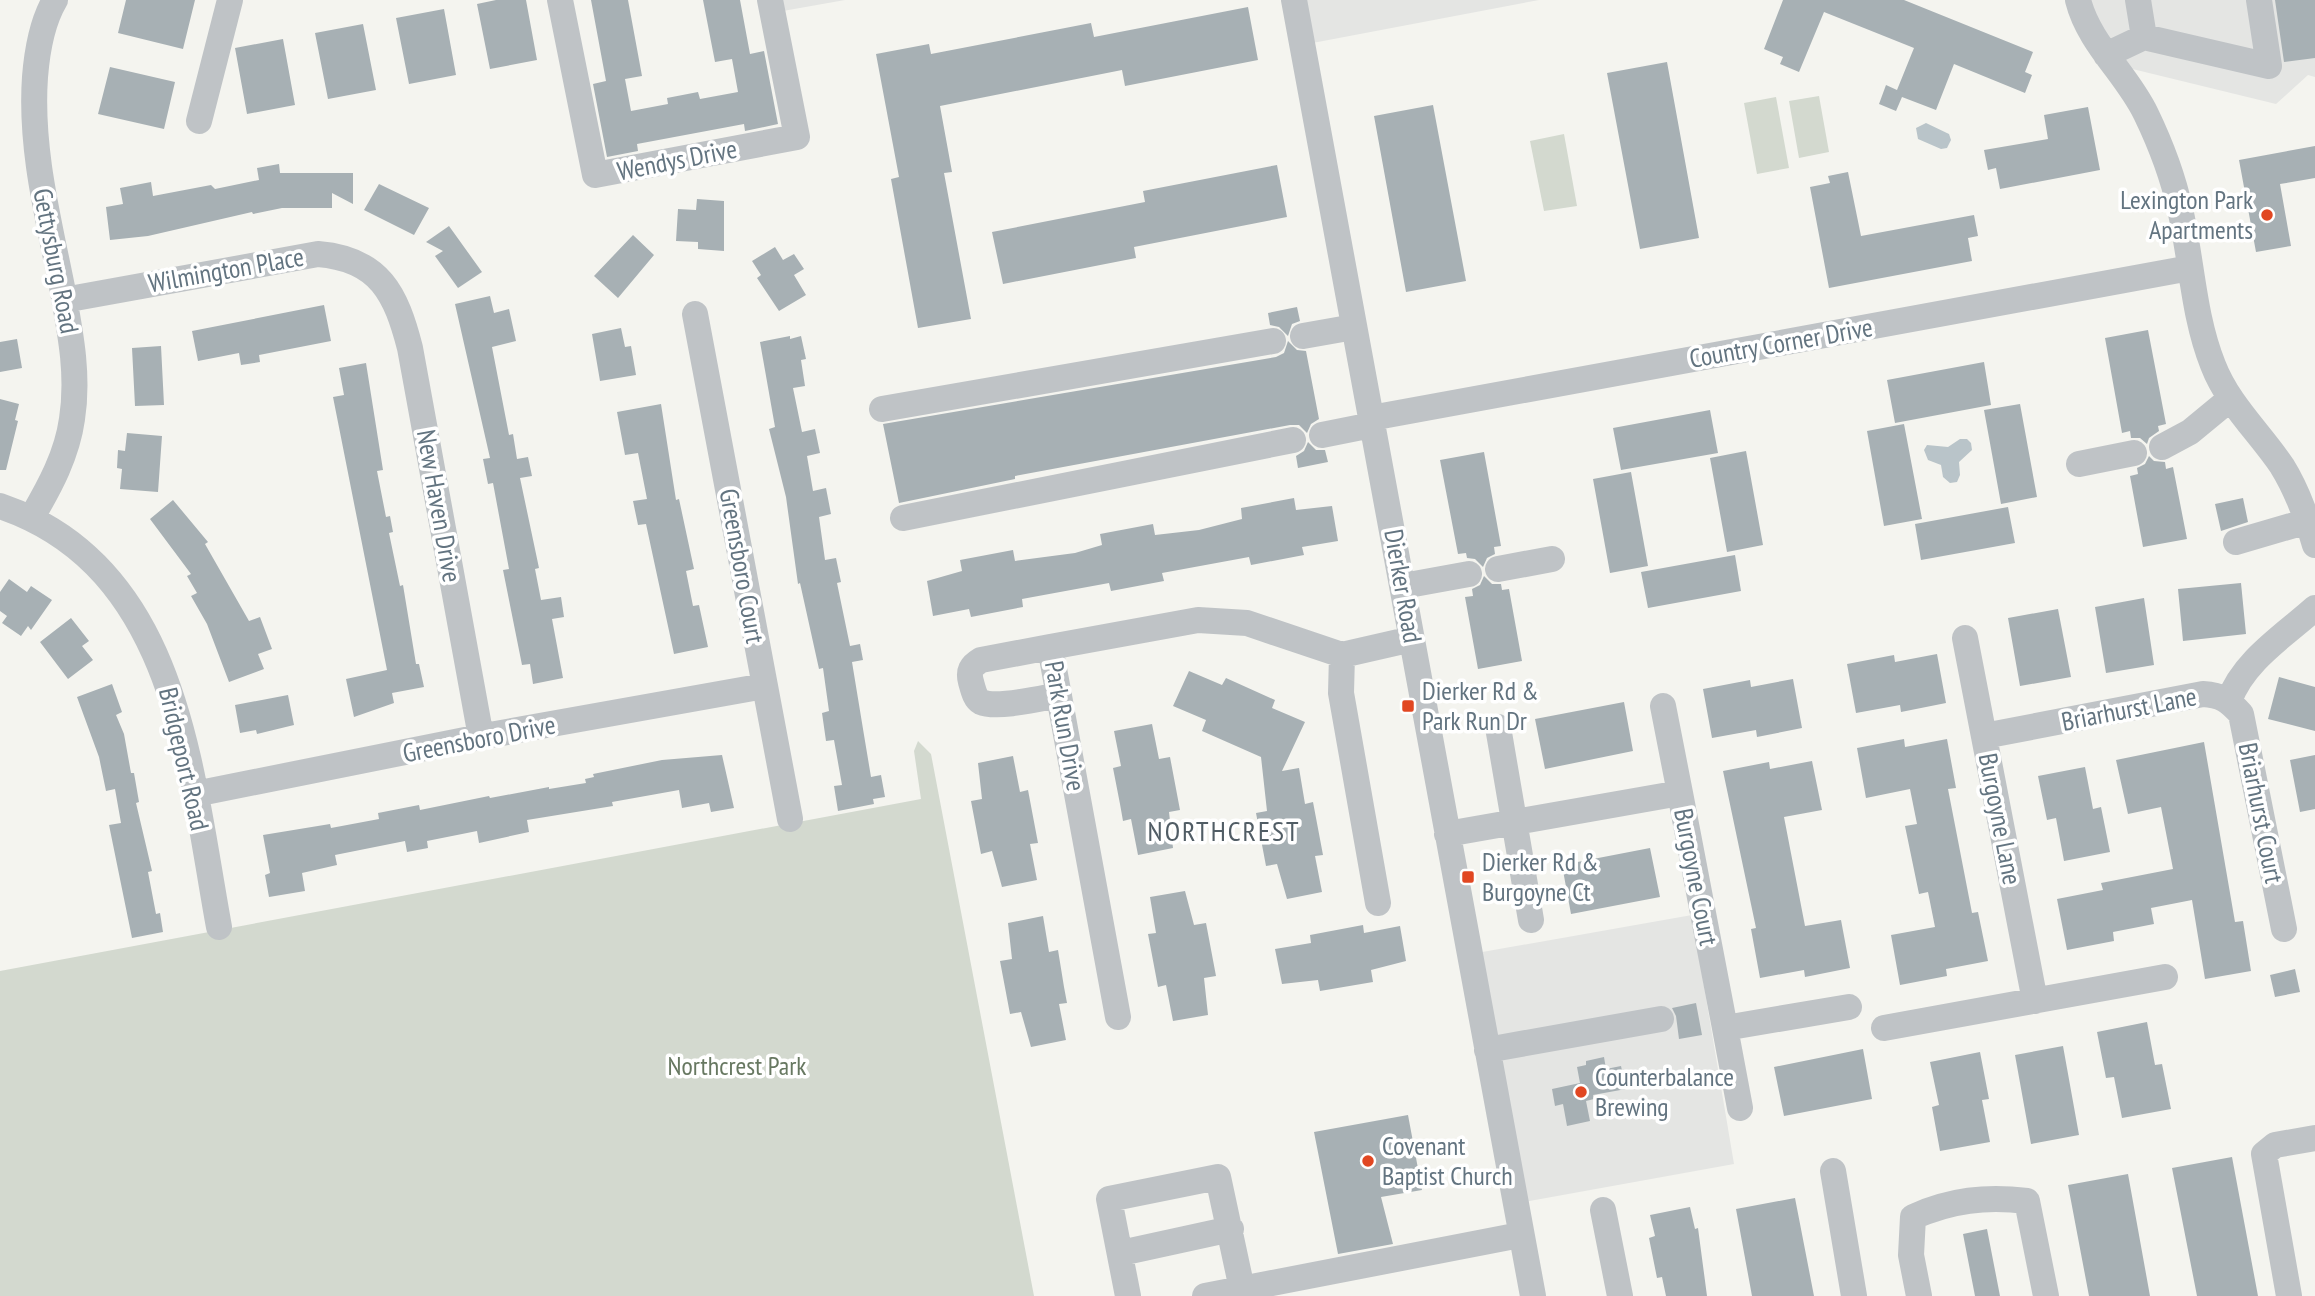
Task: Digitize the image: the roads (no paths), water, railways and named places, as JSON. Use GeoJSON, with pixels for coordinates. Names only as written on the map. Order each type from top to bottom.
{"type":"FeatureCollection","features":[{"type":"Feature","properties":{"kind":"street","name":"Gettysburg Road"},"geometry":{"type":"LineString","coordinates":[[32,517],[59,466],[72,420],[75,373],[39,169],[33,104],[36,57],[55,0]]}},
{"type":"Feature","properties":{"kind":"street"},"geometry":{"type":"LineString","coordinates":[[199,121],[230,0]]}},
{"type":"Feature","properties":{"kind":"street","name":"Wendys Drive"},"geometry":{"type":"LineString","coordinates":[[560,0],[595,176],[797,137],[770,0]]}},
{"type":"Feature","properties":{"kind":"street","name":"Dierker Road"},"geometry":{"type":"LineString","coordinates":[[1294,0],[1533,1296]]}},
{"type":"Feature","properties":{"kind":"street"},"geometry":{"type":"LineString","coordinates":[[2077,0],[2081,13],[2106,55],[2146,113],[2171,175],[2180,206],[2201,328],[2212,364],[2230,399],[2284,469],[2311,533],[2236,541]]}},
{"type":"Feature","properties":{"kind":"street"},"geometry":{"type":"LineString","coordinates":[[2138,0],[2144,37]]}},
{"type":"Feature","properties":{"kind":"street"},"geometry":{"type":"LineString","coordinates":[[2106,55],[2144,37],[2269,66],[2259,0]]}},
{"type":"Feature","properties":{"kind":"street","name":"Wilmington Place"},"geometry":{"type":"LineString","coordinates":[[64,300],[318,254],[335,256],[358,264],[382,281]]}},
{"type":"Feature","properties":{"kind":"street","name":"Country Corner Drive"},"geometry":{"type":"LineString","coordinates":[[1322,435],[1372,421],[2190,268]]}},
{"type":"Feature","properties":{"kind":"street","name":"New Haven Drive"},"geometry":{"type":"LineString","coordinates":[[382,281],[394,298],[410,348],[481,737]]}},
{"type":"Feature","properties":{"kind":"street","name":"Greensboro Court"},"geometry":{"type":"LineString","coordinates":[[695,314],[790,819]]}},
{"type":"Feature","properties":{"kind":"street"},"geometry":{"type":"LineString","coordinates":[[1303,336],[1354,327]]}},
{"type":"Feature","properties":{"kind":"street"},"geometry":{"type":"LineString","coordinates":[[882,409],[1273,341]]}},
{"type":"Feature","properties":{"kind":"street"},"geometry":{"type":"LineString","coordinates":[[2162,447],[2190,432],[2230,399]]}},
{"type":"Feature","properties":{"kind":"street"},"geometry":{"type":"LineString","coordinates":[[903,518],[1293,440]]}},
{"type":"Feature","properties":{"kind":"street"},"geometry":{"type":"LineString","coordinates":[[2079,464],[2134,453]]}},
{"type":"Feature","properties":{"kind":"street","name":"Bridgeport Road"},"geometry":{"type":"LineString","coordinates":[[0,506],[32,517],[95,566],[129,604],[151,641],[182,728],[219,927]]}},
{"type":"Feature","properties":{"kind":"street"},"geometry":{"type":"LineString","coordinates":[[1498,569],[1552,559]]}},
{"type":"Feature","properties":{"kind":"street"},"geometry":{"type":"LineString","coordinates":[[1403,586],[1469,574]]}},
{"type":"Feature","properties":{"kind":"street","name":"Briarhurst Lane"},"geometry":{"type":"LineString","coordinates":[[1984,736],[2203,694],[2217,695],[2230,701],[2235,684],[2246,670],[2315,608]]}},
{"type":"Feature","properties":{"kind":"street","name":"Park Run Drive"},"geometry":{"type":"LineString","coordinates":[[1118,1017],[1050,648],[1198,620],[1247,623],[1342,654]]}},
{"type":"Feature","properties":{"kind":"street","name":"Burgoyne Lane"},"geometry":{"type":"LineString","coordinates":[[1965,638],[2035,1000]]}},
{"type":"Feature","properties":{"kind":"street"},"geometry":{"type":"LineString","coordinates":[[1378,903],[1341,693],[1342,654],[1412,639]]}},
{"type":"Feature","properties":{"kind":"street"},"geometry":{"type":"LineString","coordinates":[[1050,648],[981,660],[972,665],[969,674],[976,697],[982,702],[995,704],[1059,695]]}},
{"type":"Feature","properties":{"kind":"street","name":"Greensboro Drive"},"geometry":{"type":"LineString","coordinates":[[195,794],[481,737],[764,686]]}},
{"type":"Feature","properties":{"kind":"street","name":"Briarhurst Court"},"geometry":{"type":"LineString","coordinates":[[2230,701],[2241,714],[2284,929]]}},
{"type":"Feature","properties":{"kind":"street"},"geometry":{"type":"LineString","coordinates":[[1663,706],[1680,793]]}},
{"type":"Feature","properties":{"kind":"street"},"geometry":{"type":"LineString","coordinates":[[1498,727],[1531,920]]}},
{"type":"Feature","properties":{"kind":"street","name":"Burgoyne Court"},"geometry":{"type":"LineString","coordinates":[[1447,834],[1680,793],[1740,1108]]}},
{"type":"Feature","properties":{"kind":"street"},"geometry":{"type":"LineString","coordinates":[[1884,1028],[2165,977]]}},
{"type":"Feature","properties":{"kind":"street"},"geometry":{"type":"LineString","coordinates":[[1725,1028],[1849,1007]]}},
{"type":"Feature","properties":{"kind":"street"},"geometry":{"type":"LineString","coordinates":[[1487,1049],[1661,1019]]}},
{"type":"Feature","properties":{"kind":"street"},"geometry":{"type":"LineString","coordinates":[[2289,1296],[2264,1154],[2275,1144],[2315,1138]]}},
{"type":"Feature","properties":{"kind":"street"},"geometry":{"type":"LineString","coordinates":[[1833,1171],[1854,1296]]}},
{"type":"Feature","properties":{"kind":"street"},"geometry":{"type":"LineString","coordinates":[[1128,1296],[1109,1199],[1219,1177],[1242,1289]]}},
{"type":"Feature","properties":{"kind":"street"},"geometry":{"type":"LineString","coordinates":[[1919,1296],[1910,1255],[1913,1217],[1941,1204],[1994,1197],[2027,1201],[2046,1296]]}},
{"type":"Feature","properties":{"kind":"street"},"geometry":{"type":"LineString","coordinates":[[1603,1210],[1620,1296]]}},
{"type":"Feature","properties":{"kind":"street"},"geometry":{"type":"LineString","coordinates":[[1121,1253],[1231,1229]]}},
{"type":"Feature","properties":{"kind":"street"},"geometry":{"type":"LineString","coordinates":[[1205,1296],[1520,1235]]}},
{"type":"Feature","properties":{"kind":"place","name":"Lexington Park Apartments"},"geometry":{"type":"Point","coordinates":[2267,215]}},
{"type":"Feature","properties":{"kind":"place","name":"Dierker Rd & Park Run Dr"},"geometry":{"type":"Point","coordinates":[1408,706]}},
{"type":"Feature","properties":{"kind":"place","name":"Dierker Rd & Burgoyne Ct"},"geometry":{"type":"Point","coordinates":[1468,877]}},
{"type":"Feature","properties":{"kind":"place","name":"Counterbalance Brewing"},"geometry":{"type":"Point","coordinates":[1581,1092]}},
{"type":"Feature","properties":{"kind":"place","name":"Covenant Baptist Church"},"geometry":{"type":"Point","coordinates":[1368,1161]}},
{"type":"Feature","properties":{"kind":"district","name":"NORTHCREST"},"geometry":{"type":"Point","coordinates":[1224,831]}},
{"type":"Feature","properties":{"kind":"park label","name":"Northcrest Park"},"geometry":{"type":"Point","coordinates":[737,1066]}}]}
